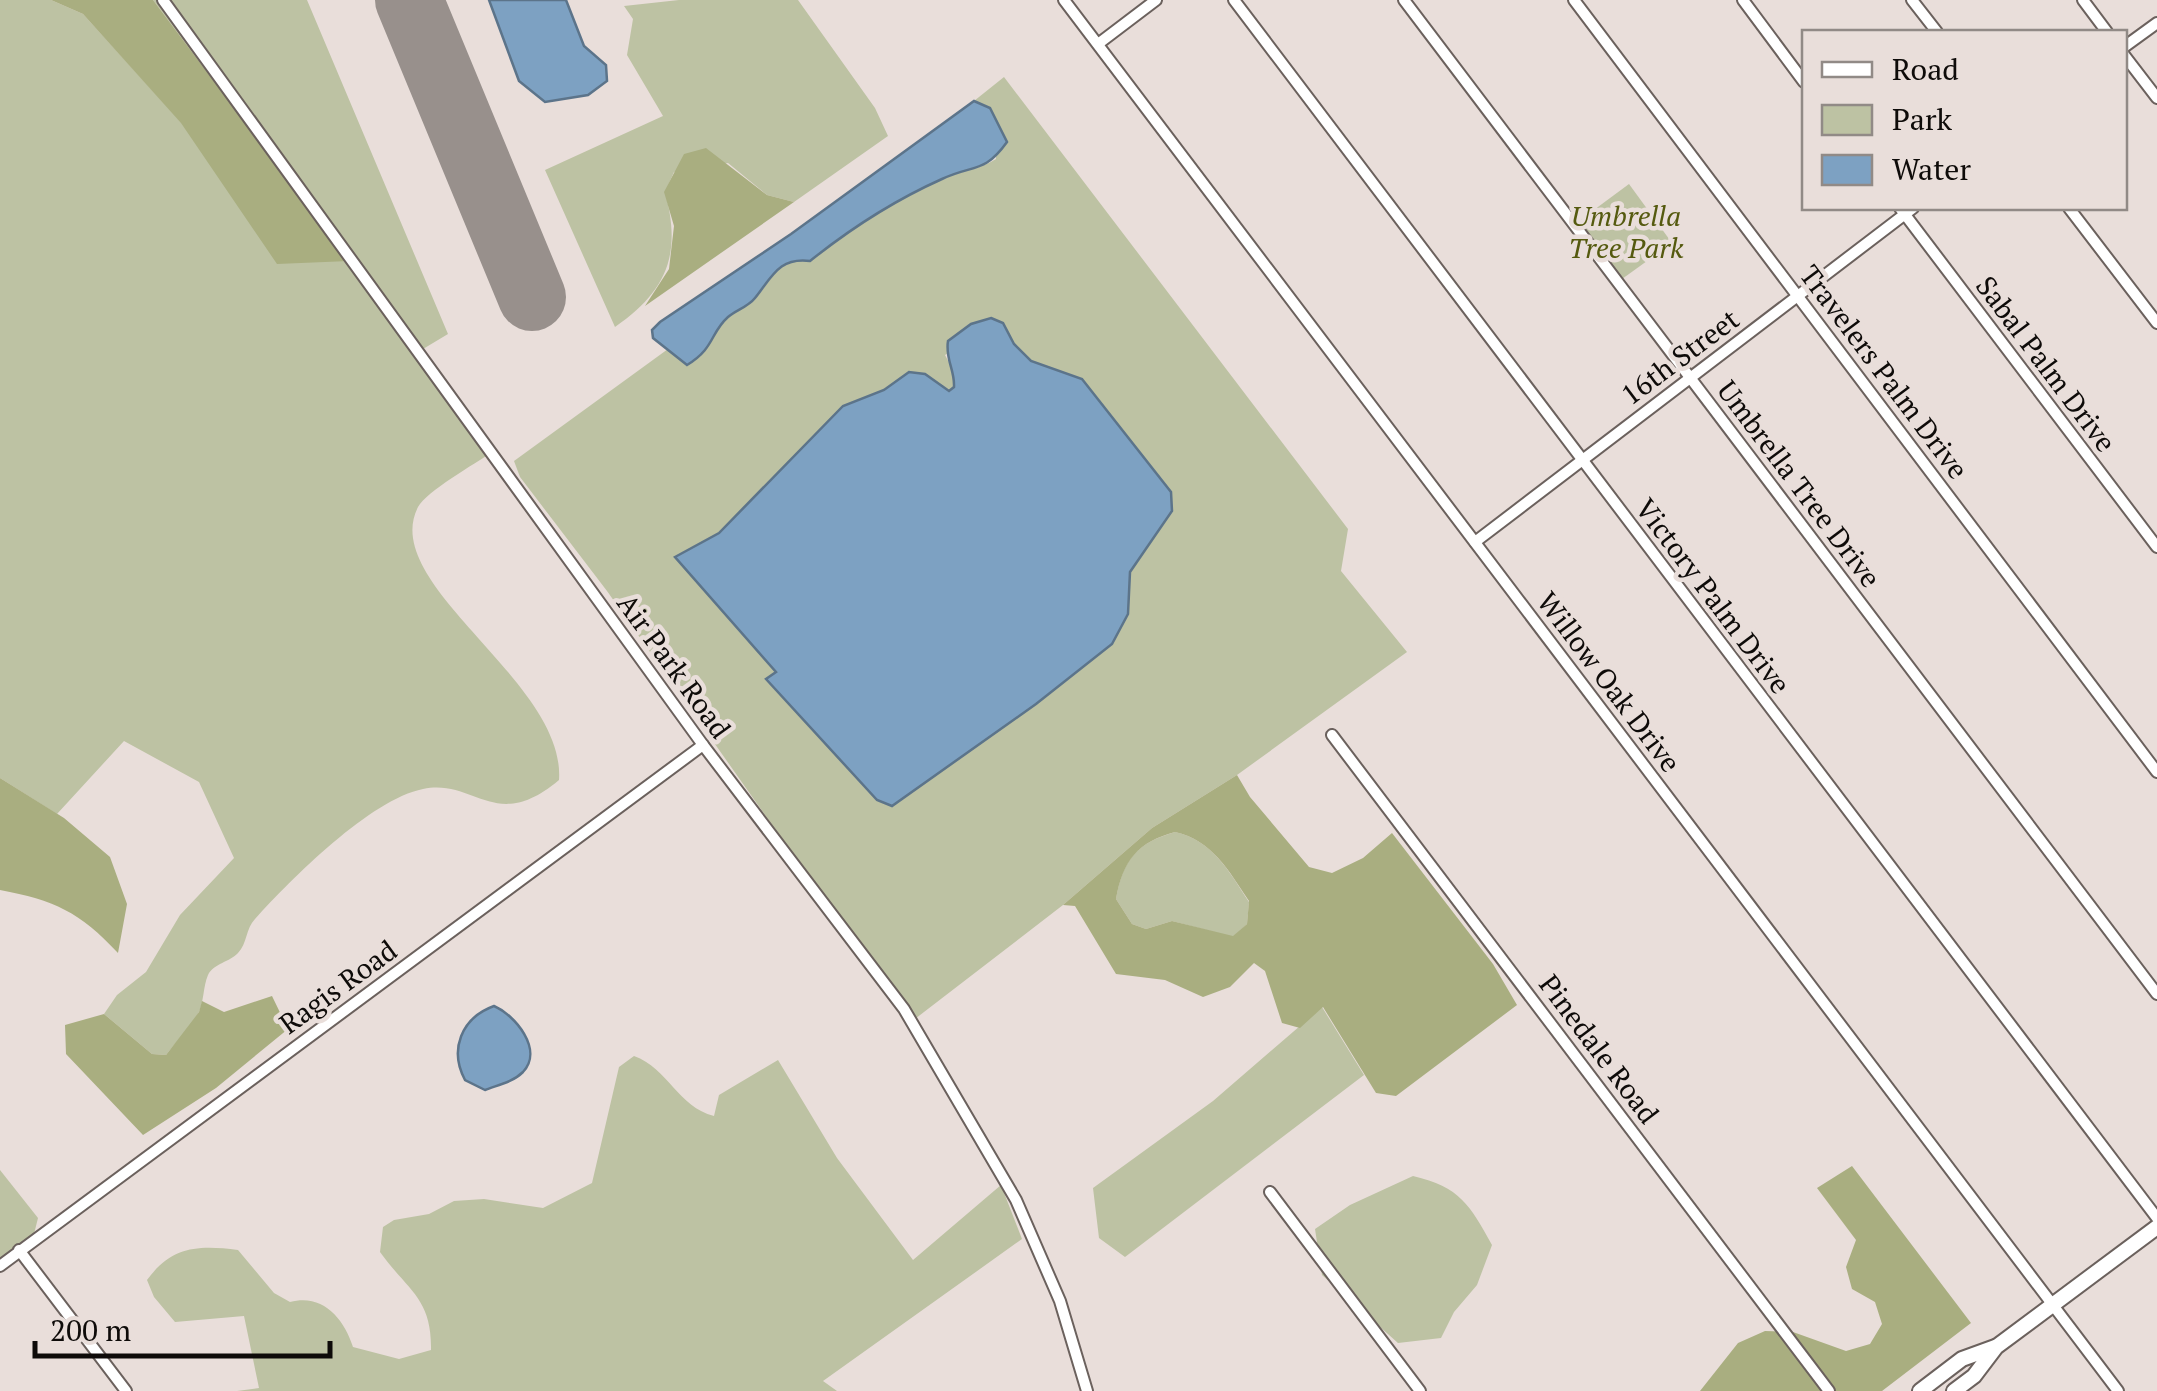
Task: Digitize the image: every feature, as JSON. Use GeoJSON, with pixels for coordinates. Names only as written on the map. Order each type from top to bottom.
{"type":"FeatureCollection","features":[{"type":"Feature","properties":{"kind":"main road"},"geometry":{"type":"LineString","coordinates":[[1954,1391],[1974,1376],[1996,1347],[2157,1227]]}},
{"type":"Feature","properties":{"kind":"main road"},"geometry":{"type":"LineString","coordinates":[[1920,1391],[1962,1360],[1996,1347]]}},
{"type":"Feature","properties":{"kind":"street","name":"Air Park Road"},"geometry":{"type":"LineString","coordinates":[[164,0],[704,745],[904,1010],[1016,1200],[1060,1301],[1087,1391]]}},
{"type":"Feature","properties":{"kind":"street","name":"Willow Oak Drive"},"geometry":{"type":"LineString","coordinates":[[1064,0],[2118,1391]]}},
{"type":"Feature","properties":{"kind":"street"},"geometry":{"type":"LineString","coordinates":[[1098,44],[1156,0]]}},
{"type":"Feature","properties":{"kind":"street","name":"Victory Palm Drive"},"geometry":{"type":"LineString","coordinates":[[1234,0],[2157,1218]]}},
{"type":"Feature","properties":{"kind":"street","name":"Umbrella Tree Drive"},"geometry":{"type":"LineString","coordinates":[[1404,0],[2157,994]]}},
{"type":"Feature","properties":{"kind":"street","name":"Travelers Palm Drive"},"geometry":{"type":"LineString","coordinates":[[1574,0],[2157,772]]}},
{"type":"Feature","properties":{"kind":"street"},"geometry":{"type":"LineString","coordinates":[[1743,0],[1802,79]]}},
{"type":"Feature","properties":{"kind":"street"},"geometry":{"type":"LineString","coordinates":[[1912,0],[1935,30]]}},
{"type":"Feature","properties":{"kind":"street"},"geometry":{"type":"LineString","coordinates":[[2083,0],[2106,30]]}},
{"type":"Feature","properties":{"kind":"street"},"geometry":{"type":"LineString","coordinates":[[2127,45],[2157,23]]}},
{"type":"Feature","properties":{"kind":"street"},"geometry":{"type":"LineString","coordinates":[[2127,59],[2157,98]]}},
{"type":"Feature","properties":{"kind":"street","name":"16th Street"},"geometry":{"type":"LineString","coordinates":[[1475,542],[1906,210]]}},
{"type":"Feature","properties":{"kind":"street","name":"Sabal Palm Drive"},"geometry":{"type":"LineString","coordinates":[[1906,210],[2157,547]]}},
{"type":"Feature","properties":{"kind":"street"},"geometry":{"type":"LineString","coordinates":[[2072,210],[2157,323]]}},
{"type":"Feature","properties":{"kind":"street","name":"Pinedale Road"},"geometry":{"type":"LineString","coordinates":[[1332,736],[1830,1391]]}},
{"type":"Feature","properties":{"kind":"street","name":"Ragis Road"},"geometry":{"type":"LineString","coordinates":[[0,1266],[704,745]]}},
{"type":"Feature","properties":{"kind":"street"},"geometry":{"type":"LineString","coordinates":[[1270,1192],[1420,1391]]}},
{"type":"Feature","properties":{"kind":"street"},"geometry":{"type":"LineString","coordinates":[[20,1250],[126,1391]]}},
{"type":"Feature","properties":{"kind":"green space"},"geometry":{"type":"Polygon","coordinates":[[[0,0],[51,0],[83,14],[182,123],[348,260],[153,0],[307,0],[448,334],[418,352],[492,452],[423,501],[418,507],[413,537],[424,569],[447,602],[534,707],[553,743],[559,780],[518,803],[486,801],[441,788],[423,789],[402,796],[356,824],[255,919],[238,953],[211,971],[199,1012],[166,1055],[152,1054],[104,1014],[117,995],[146,972],[180,915],[234,858],[199,782],[124,741],[57,814],[0,778],[0,0]]]}},
{"type":"Feature","properties":{"kind":"green space"},"geometry":{"type":"Polygon","coordinates":[[[51,0],[153,0],[349,261],[277,264],[181,123],[83,14],[51,0]]]}},
{"type":"Feature","properties":{"kind":"green space"},"geometry":{"type":"Polygon","coordinates":[[[679,0],[798,0],[875,108],[888,136],[794,202],[767,195],[728,163],[674,172],[665,192],[672,234],[666,269],[647,299],[615,327],[545,170],[663,116],[627,55],[633,19],[624,6],[679,0]]]}},
{"type":"Feature","properties":{"kind":"green space"},"geometry":{"type":"Polygon","coordinates":[[[1004,77],[1348,529],[1341,571],[1407,652],[1237,775],[1152,828],[1063,905],[911,1022],[607,591],[520,477],[514,461],[668,349],[687,365],[694,360],[725,320],[757,297],[788,263],[810,261],[910,194],[996,159],[990,108],[974,101],[1004,77]],[[1003,323],[945,355],[954,372],[954,387],[949,391],[925,374],[909,372],[884,390],[843,406],[718,533],[675,557],[777,672],[766,680],[877,800],[892,806],[1112,644],[1128,614],[1130,573],[1172,512],[1082,379],[1031,361],[1014,344],[1003,323]]]}},
{"type":"Feature","properties":{"kind":"green space"},"geometry":{"type":"Polygon","coordinates":[[[706,148],[767,195],[794,202],[645,306],[669,269],[674,226],[664,192],[684,154],[706,148]]]}},
{"type":"Feature","properties":{"kind":"green space","name":"Umbrella Tree Park"},"geometry":{"type":"Polygon","coordinates":[[[1629,184],[1672,243],[1622,279],[1579,221],[1629,184]]]}},
{"type":"Feature","properties":{"kind":"green space"},"geometry":{"type":"Polygon","coordinates":[[[1237,775],[1250,797],[1309,867],[1332,873],[1363,858],[1392,833],[1493,964],[1517,1005],[1396,1096],[1376,1093],[1323,1007],[1300,1028],[1282,1023],[1265,971],[1254,963],[1230,987],[1203,997],[1165,980],[1116,974],[1075,906],[1063,905],[1152,828],[1237,775]],[[1175,832],[1142,847],[1123,873],[1116,899],[1132,924],[1146,929],[1172,921],[1233,936],[1247,924],[1249,901],[1218,858],[1188,836],[1175,832]]]}},
{"type":"Feature","properties":{"kind":"green space"},"geometry":{"type":"Polygon","coordinates":[[[0,778],[64,818],[110,857],[127,904],[118,953],[91,927],[65,910],[0,890],[0,778]]]}},
{"type":"Feature","properties":{"kind":"green space"},"geometry":{"type":"Polygon","coordinates":[[[1175,832],[1209,849],[1249,902],[1247,924],[1233,937],[1172,921],[1146,929],[1132,924],[1116,899],[1123,873],[1141,847],[1175,832]]]}},
{"type":"Feature","properties":{"kind":"green space"},"geometry":{"type":"Polygon","coordinates":[[[272,996],[288,1029],[216,1088],[143,1135],[66,1054],[65,1025],[104,1014],[152,1054],[166,1055],[199,1012],[202,1001],[224,1012],[272,996]]]}},
{"type":"Feature","properties":{"kind":"green space"},"geometry":{"type":"Polygon","coordinates":[[[1322,1007],[1364,1075],[1125,1257],[1099,1238],[1093,1188],[1213,1101],[1322,1007]]]}},
{"type":"Feature","properties":{"kind":"green space"},"geometry":{"type":"Polygon","coordinates":[[[634,1056],[656,1069],[691,1105],[714,1116],[719,1095],[778,1060],[837,1158],[913,1260],[1001,1185],[1022,1239],[823,1381],[837,1391],[237,1391],[259,1388],[244,1316],[175,1322],[154,1297],[147,1280],[176,1254],[198,1248],[238,1250],[274,1293],[290,1302],[312,1301],[330,1310],[344,1326],[353,1347],[399,1359],[431,1350],[423,1306],[380,1252],[383,1227],[394,1220],[429,1214],[454,1201],[484,1199],[543,1208],[592,1183],[619,1067],[634,1056]]]}},
{"type":"Feature","properties":{"kind":"green space"},"geometry":{"type":"Polygon","coordinates":[[[1852,1166],[1971,1323],[1882,1391],[1700,1391],[1738,1343],[1765,1331],[1793,1332],[1846,1351],[1870,1344],[1882,1324],[1875,1302],[1852,1289],[1846,1267],[1856,1240],[1817,1188],[1852,1166]]]}},
{"type":"Feature","properties":{"kind":"green space"},"geometry":{"type":"Polygon","coordinates":[[[0,1170],[38,1218],[34,1234],[0,1259],[0,1170]]]}},
{"type":"Feature","properties":{"kind":"green space"},"geometry":{"type":"Polygon","coordinates":[[[1413,1176],[1453,1192],[1477,1219],[1492,1245],[1477,1285],[1454,1312],[1441,1338],[1398,1343],[1322,1275],[1315,1229],[1350,1205],[1413,1176]]]}},
{"type":"Feature","properties":{"kind":"water"},"geometry":{"type":"Polygon","coordinates":[[[489,0],[566,0],[584,46],[606,65],[607,81],[588,95],[545,102],[519,81],[489,0]]]}},
{"type":"Feature","properties":{"kind":"water"},"geometry":{"type":"Polygon","coordinates":[[[974,101],[990,108],[1007,142],[992,159],[907,196],[810,261],[783,265],[752,301],[722,323],[703,353],[687,365],[653,338],[652,330],[660,322],[791,234],[974,101]]]}},
{"type":"Feature","properties":{"kind":"water"},"geometry":{"type":"Polygon","coordinates":[[[991,318],[1003,323],[1014,344],[1031,361],[1082,379],[1171,492],[1172,511],[1130,572],[1128,614],[1112,644],[1036,704],[892,806],[877,800],[766,679],[776,672],[675,557],[719,533],[843,406],[884,390],[909,372],[925,374],[949,391],[954,381],[948,341],[971,324],[991,318]]]}},
{"type":"Feature","properties":{"kind":"water"},"geometry":{"type":"Polygon","coordinates":[[[494,1006],[518,1025],[530,1054],[523,1072],[485,1090],[465,1080],[458,1047],[473,1018],[494,1006]]]}},
{"type":"Feature","properties":{"kind":"runway"},"geometry":{"type":"LineString","coordinates":[[409,0],[532,297]]}}]}
